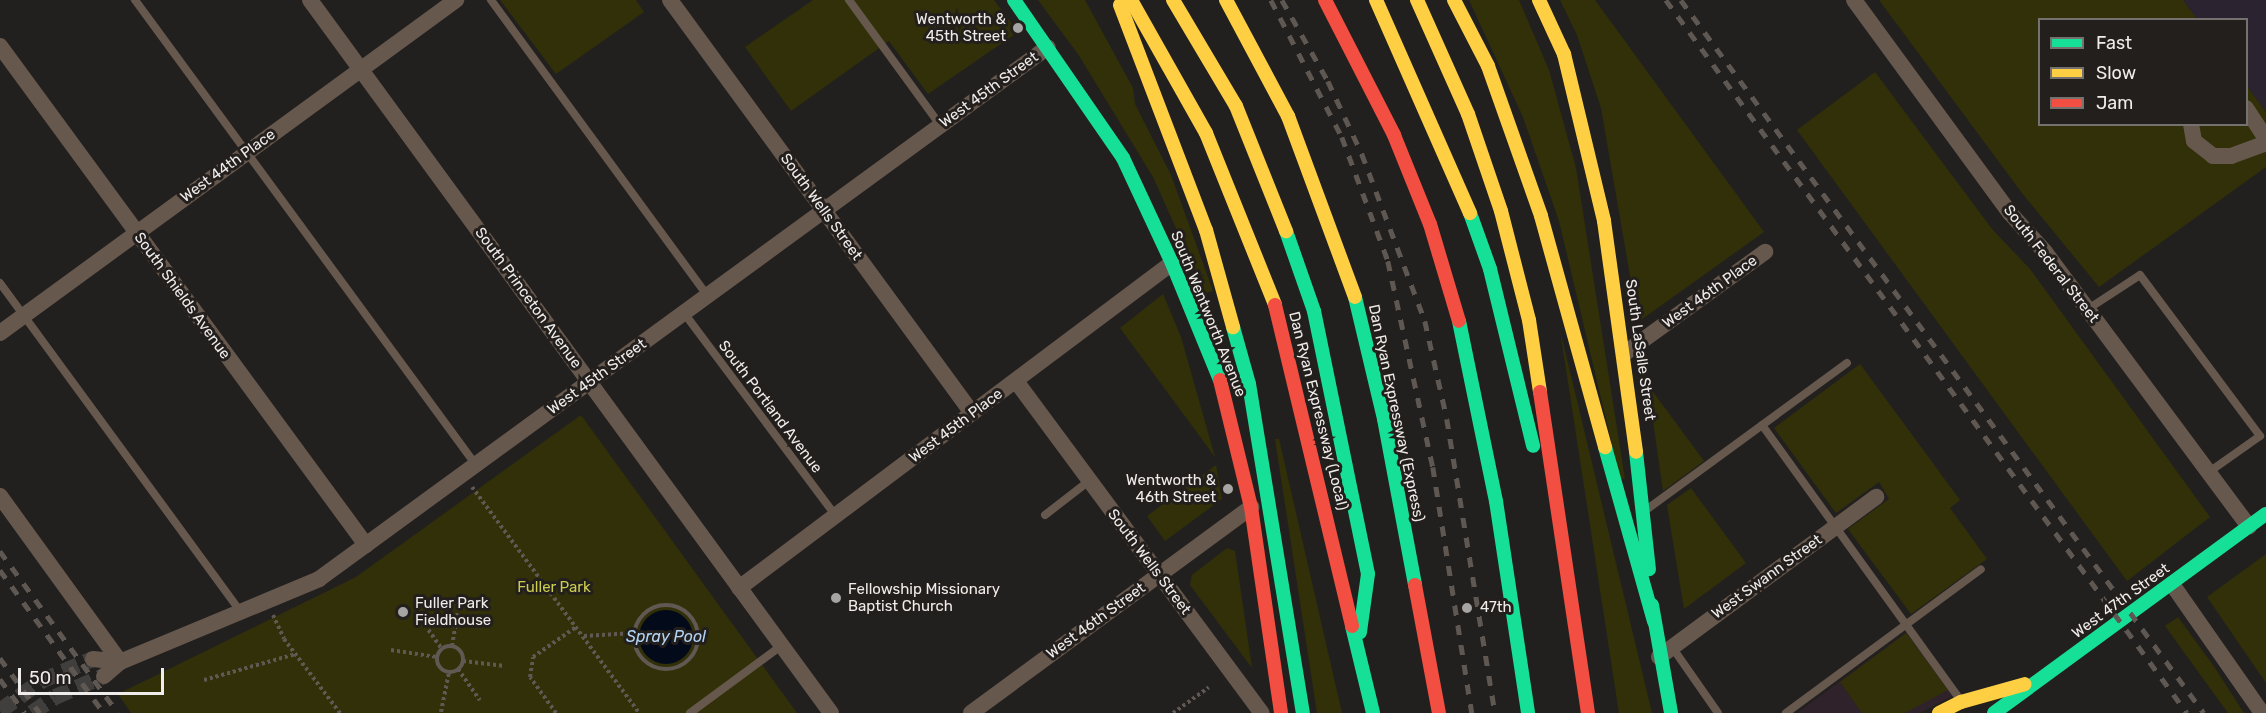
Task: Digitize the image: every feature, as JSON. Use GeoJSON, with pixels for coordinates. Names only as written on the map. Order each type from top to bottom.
{"type":"FeatureCollection","features":[{"type":"Feature","properties":{"kind":"main road","name":"South Wentworth Avenue"},"geometry":{"type":"LineString","coordinates":[[1014,0],[1123,158],[1172,263],[1227,398],[1251,507],[1281,713]]}},
{"type":"Feature","properties":{"kind":"main road"},"geometry":{"type":"LineString","coordinates":[[1119,0],[1159,115],[1206,230],[1249,384],[1303,713]]}},
{"type":"Feature","properties":{"kind":"main road","name":"Dan Ryan Expressway (Local)"},"geometry":{"type":"LineString","coordinates":[[1131,0],[1206,133],[1245,223],[1282,325],[1373,713]]}},
{"type":"Feature","properties":{"kind":"main road"},"geometry":{"type":"LineString","coordinates":[[1173,0],[1236,106],[1272,190],[1314,311],[1368,574],[1358,646]]}},
{"type":"Feature","properties":{"kind":"main road","name":"Dan Ryan Expressway (Express)"},"geometry":{"type":"LineString","coordinates":[[1226,0],[1288,116],[1329,220],[1360,313],[1384,419],[1439,713]]}},
{"type":"Feature","properties":{"kind":"main road"},"geometry":{"type":"LineString","coordinates":[[1325,0],[1394,135],[1430,224],[1457,309],[1494,490],[1528,713]]}},
{"type":"Feature","properties":{"kind":"main road"},"geometry":{"type":"LineString","coordinates":[[1376,0],[1460,185],[1490,269],[1515,384],[1564,548]]}},
{"type":"Feature","properties":{"kind":"main road"},"geometry":{"type":"LineString","coordinates":[[1417,0],[1468,114],[1501,211],[1529,320],[1588,713]]}},
{"type":"Feature","properties":{"kind":"main road"},"geometry":{"type":"LineString","coordinates":[[1454,0],[1488,66],[1541,216],[1653,621]]}},
{"type":"Feature","properties":{"kind":"main road","name":"South LaSalle Street"},"geometry":{"type":"LineString","coordinates":[[1539,0],[1564,54],[1604,221],[1625,353],[1653,621],[1666,652],[1671,713]]}},
{"type":"Feature","properties":{"kind":"main road","name":"West 47th Street"},"geometry":{"type":"LineString","coordinates":[[1995,713],[2266,514]]}},
{"type":"Feature","properties":{"kind":"main road"},"geometry":{"type":"LineString","coordinates":[[1939,713],[1961,702],[2040,679]]}},
{"type":"Feature","properties":{"kind":"street","name":"South Princeton Avenue"},"geometry":{"type":"LineString","coordinates":[[310,0],[831,713]]}},
{"type":"Feature","properties":{"kind":"street","name":"West 44th Place"},"geometry":{"type":"LineString","coordinates":[[0,333],[456,0]]}},
{"type":"Feature","properties":{"kind":"street","name":"South Wells Street"},"geometry":{"type":"LineString","coordinates":[[670,0],[972,413]]}},
{"type":"Feature","properties":{"kind":"street","name":"South Federal Street"},"geometry":{"type":"LineString","coordinates":[[1854,0],[2010,213],[2088,309],[2249,527]]}},
{"type":"Feature","properties":{"kind":"street","name":"South Shields Avenue"},"geometry":{"type":"LineString","coordinates":[[0,46],[366,545]]}},
{"type":"Feature","properties":{"kind":"street","name":"West 45th Street"},"geometry":{"type":"LineString","coordinates":[[104,676],[120,662],[319,579],[1048,47]]}},
{"type":"Feature","properties":{"kind":"street"},"geometry":{"type":"LineString","coordinates":[[2191,126],[2194,141],[2213,156],[2231,156],[2266,141],[2248,110]]}},
{"type":"Feature","properties":{"kind":"street","name":"West 46th Place"},"geometry":{"type":"LineString","coordinates":[[1625,353],[1765,252]]}},
{"type":"Feature","properties":{"kind":"street","name":"West 45th Place"},"geometry":{"type":"LineString","coordinates":[[739,588],[1172,263]]}},
{"type":"Feature","properties":{"kind":"street","name":"South Wells Street"},"geometry":{"type":"LineString","coordinates":[[1016,381],[1158,576],[1263,713]]}},
{"type":"Feature","properties":{"kind":"street"},"geometry":{"type":"LineString","coordinates":[[0,496],[120,662]]}},
{"type":"Feature","properties":{"kind":"street","name":"West Swann Street"},"geometry":{"type":"LineString","coordinates":[[1666,652],[1876,497]]}},
{"type":"Feature","properties":{"kind":"street","name":"West 46th Street"},"geometry":{"type":"LineString","coordinates":[[971,713],[1251,507]]}},
{"type":"Feature","properties":{"kind":"street"},"geometry":{"type":"LineString","coordinates":[[2172,584],[2262,713]]}},
{"type":"Feature","properties":{"kind":"street","name":"West 45th Street"},"geometry":{"type":"LineString","coordinates":[[93,659],[120,662]]}},
{"type":"Feature","properties":{"kind":"lane"},"geometry":{"type":"LineString","coordinates":[[135,0],[476,465]]}},
{"type":"Feature","properties":{"kind":"lane"},"geometry":{"type":"LineString","coordinates":[[491,0],[708,296]]}},
{"type":"Feature","properties":{"kind":"lane"},"geometry":{"type":"LineString","coordinates":[[849,0],[941,126]]}},
{"type":"Feature","properties":{"kind":"lane"},"geometry":{"type":"LineString","coordinates":[[2088,309],[2140,275],[2176,322],[2260,436],[2209,472]]}},
{"type":"Feature","properties":{"kind":"lane"},"geometry":{"type":"LineString","coordinates":[[0,283],[241,612]]}},
{"type":"Feature","properties":{"kind":"lane","name":"South Portland Avenue"},"geometry":{"type":"LineString","coordinates":[[684,313],[836,516]]}},
{"type":"Feature","properties":{"kind":"lane"},"geometry":{"type":"LineString","coordinates":[[1643,512],[1847,363]]}},
{"type":"Feature","properties":{"kind":"lane"},"geometry":{"type":"LineString","coordinates":[[1762,425],[1961,702]]}},
{"type":"Feature","properties":{"kind":"lane"},"geometry":{"type":"LineString","coordinates":[[1045,515],[1089,481]]}},
{"type":"Feature","properties":{"kind":"lane"},"geometry":{"type":"LineString","coordinates":[[1786,713],[1982,569]]}},
{"type":"Feature","properties":{"kind":"lane"},"geometry":{"type":"LineString","coordinates":[[690,713],[781,646]]}},
{"type":"Feature","properties":{"kind":"lane"},"geometry":{"type":"LineString","coordinates":[[1666,652],[1718,713]]}},
{"type":"Feature","properties":{"kind":"path"},"geometry":{"type":"LineString","coordinates":[[471,486],[639,713]]}},
{"type":"Feature","properties":{"kind":"path"},"geometry":{"type":"LineString","coordinates":[[452,646],[460,599]]}},
{"type":"Feature","properties":{"kind":"path"},"geometry":{"type":"LineString","coordinates":[[669,606],[692,620],[697,640],[687,661],[666,669],[644,661],[636,649],[634,633],[643,615],[655,607],[669,606]]}},
{"type":"Feature","properties":{"kind":"path"},"geometry":{"type":"LineString","coordinates":[[271,610],[296,654],[340,713]]}},
{"type":"Feature","properties":{"kind":"path"},"geometry":{"type":"LineString","coordinates":[[425,625],[442,649]]}},
{"type":"Feature","properties":{"kind":"path"},"geometry":{"type":"LineString","coordinates":[[556,713],[530,677],[533,657],[576,627]]}},
{"type":"Feature","properties":{"kind":"path"},"geometry":{"type":"LineString","coordinates":[[583,636],[634,633]]}},
{"type":"Feature","properties":{"kind":"path"},"geometry":{"type":"LineString","coordinates":[[452,646],[460,651],[463,661],[458,669],[448,672],[440,667],[438,657],[442,649],[452,646]]}},
{"type":"Feature","properties":{"kind":"path"},"geometry":{"type":"LineString","coordinates":[[391,650],[438,657]]}},
{"type":"Feature","properties":{"kind":"path"},"geometry":{"type":"LineString","coordinates":[[204,680],[296,654]]}},
{"type":"Feature","properties":{"kind":"path"},"geometry":{"type":"LineString","coordinates":[[463,661],[505,666]]}},
{"type":"Feature","properties":{"kind":"path"},"geometry":{"type":"LineString","coordinates":[[458,669],[480,700]]}},
{"type":"Feature","properties":{"kind":"path"},"geometry":{"type":"LineString","coordinates":[[441,712],[448,672]]}},
{"type":"Feature","properties":{"kind":"path"},"geometry":{"type":"LineString","coordinates":[[1173,713],[1209,687]]}},
{"type":"Feature","properties":{"kind":"shaded area"},"geometry":{"type":"Polygon","coordinates":[[[2183,0],[2266,0],[2266,112],[2248,87],[2248,18],[2196,18],[2183,0]]]}},
{"type":"Feature","properties":{"kind":"shaded area"},"geometry":{"type":"Polygon","coordinates":[[[1910,630],[1956,694],[1920,713],[1797,713],[1910,630]]]}},
{"type":"Feature","properties":{"kind":"green space"},"geometry":{"type":"Polygon","coordinates":[[[500,0],[636,0],[644,12],[556,74],[500,0]]]}},
{"type":"Feature","properties":{"kind":"green space"},"geometry":{"type":"Polygon","coordinates":[[[813,0],[994,0],[1018,32],[928,94],[889,41],[791,111],[745,47],[813,0]]]}},
{"type":"Feature","properties":{"kind":"green space"},"geometry":{"type":"Polygon","coordinates":[[[1038,0],[1085,0],[1133,88],[1135,104],[1171,175],[1213,291],[1205,293],[1153,177],[1078,54],[1038,0]]]}},
{"type":"Feature","properties":{"kind":"green space"},"geometry":{"type":"Polygon","coordinates":[[[1469,0],[1519,0],[1549,70],[1576,168],[1625,479],[1620,478],[1559,221],[1523,117],[1469,0]]]}},
{"type":"Feature","properties":{"kind":"green space"},"geometry":{"type":"Polygon","coordinates":[[[1560,0],[1595,0],[1764,232],[1638,322],[1601,108],[1577,35],[1560,0]]]}},
{"type":"Feature","properties":{"kind":"green space"},"geometry":{"type":"Polygon","coordinates":[[[1879,0],[2183,0],[2196,18],[2038,18],[2038,126],[2248,126],[2248,87],[2266,112],[2266,167],[2099,287],[2022,193],[1879,0]]]}},
{"type":"Feature","properties":{"kind":"green space"},"geometry":{"type":"Polygon","coordinates":[[[1875,72],[1992,229],[2030,269],[2210,517],[2127,581],[1797,130],[1875,72]]]}},
{"type":"Feature","properties":{"kind":"green space"},"geometry":{"type":"Polygon","coordinates":[[[1163,294],[1181,337],[1215,457],[1120,328],[1163,294]]]}},
{"type":"Feature","properties":{"kind":"green space"},"geometry":{"type":"Polygon","coordinates":[[[1560,330],[1652,713],[1619,713],[1560,330]]]}},
{"type":"Feature","properties":{"kind":"green space"},"geometry":{"type":"Polygon","coordinates":[[[1860,364],[1960,500],[1950,508],[1987,559],[1911,614],[1848,529],[1889,499],[1879,482],[1836,513],[1774,428],[1860,364]]]}},
{"type":"Feature","properties":{"kind":"green space"},"geometry":{"type":"Polygon","coordinates":[[[1648,385],[1704,461],[1663,491],[1648,385]]]}},
{"type":"Feature","properties":{"kind":"green space","name":"Fuller Park"},"geometry":{"type":"Polygon","coordinates":[[[581,415],[797,713],[131,713],[118,694],[356,577],[581,415]]]}},
{"type":"Feature","properties":{"kind":"green space"},"geometry":{"type":"Polygon","coordinates":[[[1275,439],[1279,439],[1342,713],[1317,713],[1275,439]]]}},
{"type":"Feature","properties":{"kind":"green space"},"geometry":{"type":"Polygon","coordinates":[[[1216,465],[1222,499],[1165,541],[1147,516],[1216,465]]]}},
{"type":"Feature","properties":{"kind":"green space"},"geometry":{"type":"Polygon","coordinates":[[[1691,488],[1746,563],[1684,609],[1667,505],[1691,488]]]}},
{"type":"Feature","properties":{"kind":"green space"},"geometry":{"type":"Polygon","coordinates":[[[1227,548],[1235,551],[1252,668],[1190,585],[1192,575],[1227,548]]]}},
{"type":"Feature","properties":{"kind":"green space"},"geometry":{"type":"Polygon","coordinates":[[[2266,554],[2266,683],[2207,597],[2266,554]]]}},
{"type":"Feature","properties":{"kind":"green space"},"geometry":{"type":"Polygon","coordinates":[[[2178,617],[2244,713],[2228,713],[2165,626],[2178,617]]]}},
{"type":"Feature","properties":{"kind":"green space"},"geometry":{"type":"Polygon","coordinates":[[[1906,633],[1948,690],[1905,713],[1862,713],[1840,682],[1906,633]]]}},
{"type":"Feature","properties":{"kind":"water","name":"Spray Pool"},"geometry":{"type":"Polygon","coordinates":[[[666,610],[676,612],[685,618],[691,627],[693,637],[691,647],[685,656],[676,662],[666,664],[656,662],[647,656],[641,647],[639,637],[641,627],[647,618],[656,612],[666,610]]]}},
{"type":"Feature","properties":{"kind":"tunnel"},"geometry":{"type":"LineString","coordinates":[[0,711],[41,681],[93,659]]}},
{"type":"Feature","properties":{"kind":"tunnel"},"geometry":{"type":"LineString","coordinates":[[32,713],[55,697],[104,676]]}},
{"type":"Feature","properties":{"kind":"railway"},"geometry":{"type":"LineString","coordinates":[[1271,0],[1342,137],[1388,261],[1433,467],[1472,713]]}},
{"type":"Feature","properties":{"kind":"railway"},"geometry":{"type":"LineString","coordinates":[[1282,0],[1328,81],[1362,154],[1425,321],[1447,419],[1495,713]]}},
{"type":"Feature","properties":{"kind":"railway"},"geometry":{"type":"LineString","coordinates":[[1666,0],[2187,713]]}},
{"type":"Feature","properties":{"kind":"railway"},"geometry":{"type":"LineString","coordinates":[[1681,0],[2204,713]]}},
{"type":"Feature","properties":{"kind":"railway"},"geometry":{"type":"LineString","coordinates":[[0,551],[118,713]]}},
{"type":"Feature","properties":{"kind":"railway"},"geometry":{"type":"LineString","coordinates":[[0,570],[104,713]]}},
{"type":"Feature","properties":{"kind":"railway"},"geometry":{"type":"LineString","coordinates":[[0,658],[40,713]]}},
{"type":"Feature","properties":{"kind":"railway"},"geometry":{"type":"LineString","coordinates":[[0,679],[25,713]]}},
{"type":"Feature","properties":{"kind":"traffic: fast"},"geometry":{"type":"LineString","coordinates":[[1014,0],[1123,158],[1172,263],[1220,380]]}},
{"type":"Feature","properties":{"kind":"traffic: fast"},"geometry":{"type":"LineString","coordinates":[[1470,213],[1490,269],[1533,446]]}},
{"type":"Feature","properties":{"kind":"traffic: fast"},"geometry":{"type":"LineString","coordinates":[[1286,231],[1314,311],[1368,574],[1360,632]]}},
{"type":"Feature","properties":{"kind":"traffic: fast"},"geometry":{"type":"LineString","coordinates":[[1355,297],[1384,419],[1415,585]]}},
{"type":"Feature","properties":{"kind":"traffic: fast"},"geometry":{"type":"LineString","coordinates":[[1459,321],[1496,501],[1528,713]]}},
{"type":"Feature","properties":{"kind":"traffic: fast"},"geometry":{"type":"LineString","coordinates":[[1233,327],[1249,384],[1303,713]]}},
{"type":"Feature","properties":{"kind":"traffic: fast"},"geometry":{"type":"LineString","coordinates":[[1605,447],[1654,621]]}},
{"type":"Feature","properties":{"kind":"traffic: fast"},"geometry":{"type":"LineString","coordinates":[[1636,452],[1649,569]]}},
{"type":"Feature","properties":{"kind":"traffic: fast"},"geometry":{"type":"LineString","coordinates":[[1994,713],[2266,514]]}},
{"type":"Feature","properties":{"kind":"traffic: fast"},"geometry":{"type":"LineString","coordinates":[[1652,605],[1671,713]]}},
{"type":"Feature","properties":{"kind":"traffic: fast"},"geometry":{"type":"LineString","coordinates":[[1352,626],[1373,713]]}},
{"type":"Feature","properties":{"kind":"traffic: slow"},"geometry":{"type":"LineString","coordinates":[[1131,0],[1206,133],[1275,305]]}},
{"type":"Feature","properties":{"kind":"traffic: slow"},"geometry":{"type":"LineString","coordinates":[[1173,0],[1236,106],[1286,231]]}},
{"type":"Feature","properties":{"kind":"traffic: slow"},"geometry":{"type":"LineString","coordinates":[[1226,0],[1288,116],[1355,297]]}},
{"type":"Feature","properties":{"kind":"traffic: slow"},"geometry":{"type":"LineString","coordinates":[[1376,0],[1470,213]]}},
{"type":"Feature","properties":{"kind":"traffic: slow"},"geometry":{"type":"LineString","coordinates":[[1417,0],[1468,114],[1501,211],[1529,320],[1540,392]]}},
{"type":"Feature","properties":{"kind":"traffic: slow"},"geometry":{"type":"LineString","coordinates":[[1454,0],[1488,66],[1541,216],[1605,447]]}},
{"type":"Feature","properties":{"kind":"traffic: slow"},"geometry":{"type":"LineString","coordinates":[[1539,0],[1564,54],[1604,221],[1636,452]]}},
{"type":"Feature","properties":{"kind":"traffic: slow"},"geometry":{"type":"LineString","coordinates":[[1120,5],[1206,230],[1233,327]]}},
{"type":"Feature","properties":{"kind":"traffic: slow"},"geometry":{"type":"LineString","coordinates":[[1939,713],[1961,702],[2025,684]]}},
{"type":"Feature","properties":{"kind":"traffic: jam"},"geometry":{"type":"LineString","coordinates":[[1325,0],[1394,135],[1430,224],[1459,321]]}},
{"type":"Feature","properties":{"kind":"traffic: jam"},"geometry":{"type":"LineString","coordinates":[[1275,305],[1352,626]]}},
{"type":"Feature","properties":{"kind":"traffic: jam"},"geometry":{"type":"LineString","coordinates":[[1220,380],[1251,507],[1281,713]]}},
{"type":"Feature","properties":{"kind":"traffic: jam"},"geometry":{"type":"LineString","coordinates":[[1540,392],[1588,713]]}},
{"type":"Feature","properties":{"kind":"traffic: jam"},"geometry":{"type":"LineString","coordinates":[[1415,585],[1439,713]]}},
{"type":"Feature","properties":{"kind":"place","name":"Wentworth & 45th Street"},"geometry":{"type":"Point","coordinates":[1018,28]}},
{"type":"Feature","properties":{"kind":"place","name":"Wentworth & 46th Street"},"geometry":{"type":"Point","coordinates":[1228,489]}},
{"type":"Feature","properties":{"kind":"place","name":"Fellowship Missionary Baptist Church"},"geometry":{"type":"Point","coordinates":[836,598]}},
{"type":"Feature","properties":{"kind":"place","name":"47th"},"geometry":{"type":"Point","coordinates":[1467,608]}},
{"type":"Feature","properties":{"kind":"place","name":"Fuller Park Fieldhouse"},"geometry":{"type":"Point","coordinates":[403,612]}}]}
